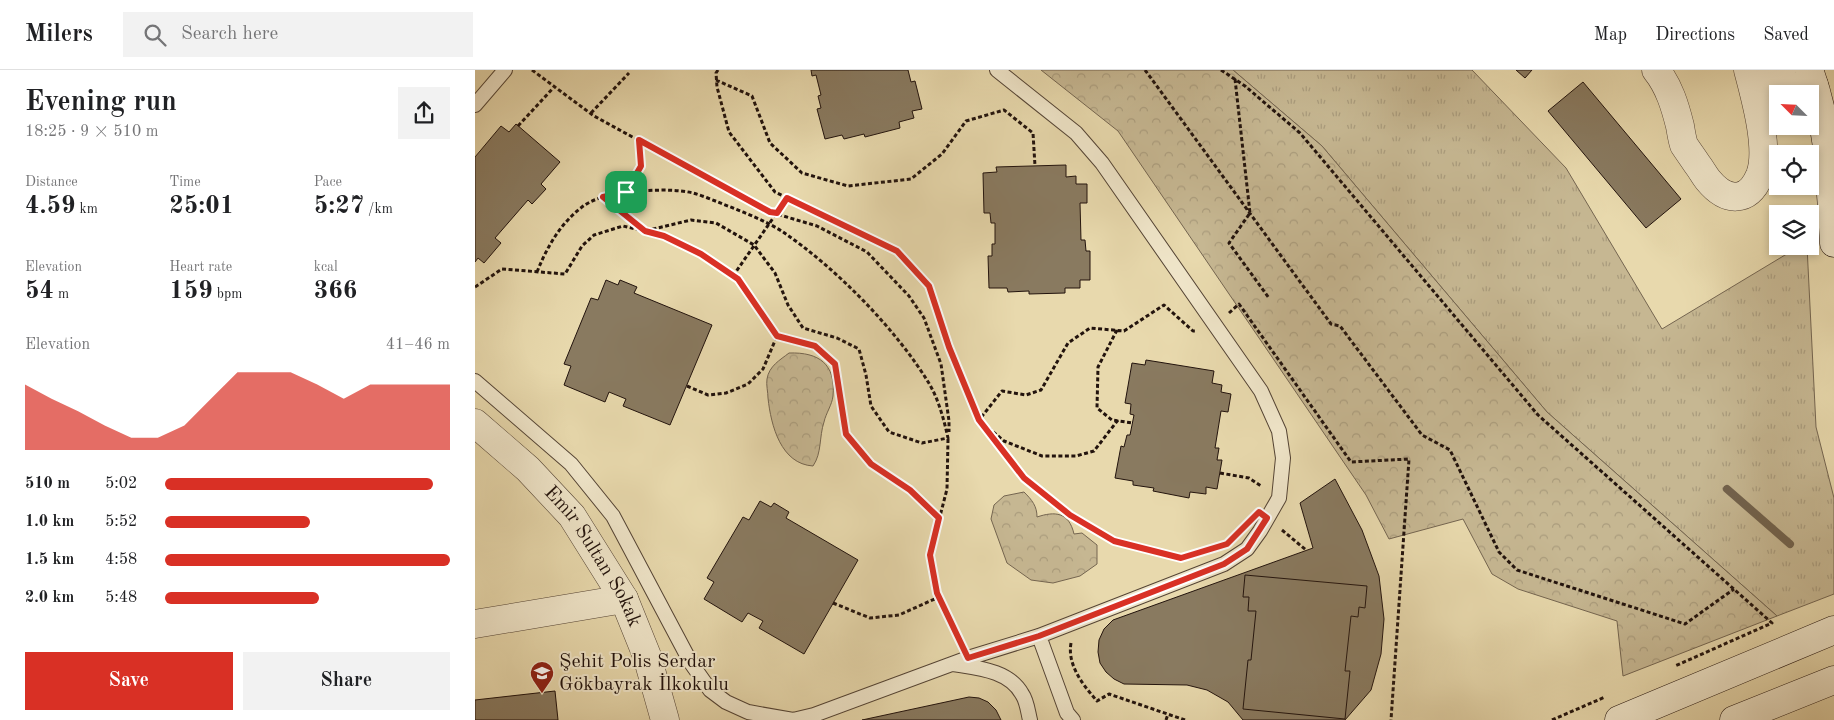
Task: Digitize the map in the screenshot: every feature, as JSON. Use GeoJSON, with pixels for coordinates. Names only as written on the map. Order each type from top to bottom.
{"type":"FeatureCollection","features":[{"type":"Feature","properties":{"kind":"street"},"geometry":{"type":"LineString","coordinates":[[1656,70],[1671,96],[1684,144],[1708,180],[1723,193],[1736,198],[1747,195],[1759,178],[1764,162],[1763,145],[1751,81]]}},
{"type":"Feature","properties":{"kind":"street"},"geometry":{"type":"LineString","coordinates":[[1751,81],[1782,70]]}},
{"type":"Feature","properties":{"kind":"street"},"geometry":{"type":"LineString","coordinates":[[1751,81],[1811,77],[1827,140],[1834,243]]}},
{"type":"Feature","properties":{"kind":"street","name":"Emir Sultan Sokak"},"geometry":{"type":"LineString","coordinates":[[475,423],[528,470],[572,516],[624,600],[647,656],[665,720]]}},
{"type":"Feature","properties":{"kind":"street"},"geometry":{"type":"LineString","coordinates":[[475,624],[624,600]]}},
{"type":"Feature","properties":{"kind":"street"},"geometry":{"type":"LineString","coordinates":[[1619,720],[1834,630]]}},
{"type":"Feature","properties":{"kind":"street"},"geometry":{"type":"LineString","coordinates":[[1734,720],[1773,713],[1834,680]]}},
{"type":"Feature","properties":{"kind":"lane"},"geometry":{"type":"LineString","coordinates":[[475,105],[505,70]]}},
{"type":"Feature","properties":{"kind":"lane"},"geometry":{"type":"LineString","coordinates":[[475,381],[571,464],[613,516],[691,663],[710,690],[726,702],[748,712],[793,720],[814,715],[968,658],[1039,636],[1224,564],[1247,549],[1279,498],[1283,458],[1279,431],[1261,391],[1102,163],[1076,133],[997,70]]}},
{"type":"Feature","properties":{"kind":"lane"},"geometry":{"type":"LineString","coordinates":[[1039,636],[1067,713],[1073,720]]}},
{"type":"Feature","properties":{"kind":"lane"},"geometry":{"type":"LineString","coordinates":[[952,664],[988,670],[1012,681],[1023,694],[1030,720]]}},
{"type":"Feature","properties":{"kind":"path"},"geometry":{"type":"LineString","coordinates":[[532,70],[591,113],[770,212],[817,226],[867,252],[909,296],[924,318],[941,364],[949,421],[947,489],[930,555],[939,597],[968,658]]}},
{"type":"Feature","properties":{"kind":"path"},"geometry":{"type":"LineString","coordinates":[[718,70],[716,80],[729,132],[775,192],[897,251],[929,286],[949,347],[979,420],[1024,478],[1070,515],[1114,541],[1181,558],[1190,556]]}},
{"type":"Feature","properties":{"kind":"path"},"geometry":{"type":"LineString","coordinates":[[1145,70],[1331,324],[1340,326],[1422,435],[1450,450],[1499,552],[1517,570],[1685,624],[1734,589]]}},
{"type":"Feature","properties":{"kind":"path"},"geometry":{"type":"LineString","coordinates":[[1221,70],[1245,86],[1300,133],[1538,415],[1772,623],[1666,670]]}},
{"type":"Feature","properties":{"kind":"path"},"geometry":{"type":"LineString","coordinates":[[591,113],[629,73]]}},
{"type":"Feature","properties":{"kind":"path"},"geometry":{"type":"LineString","coordinates":[[1235,79],[1250,212],[1229,243],[1269,298]]}},
{"type":"Feature","properties":{"kind":"path"},"geometry":{"type":"LineString","coordinates":[[716,80],[753,96],[771,143],[802,173],[848,186],[911,179],[942,154],[966,120],[1004,110],[1033,133],[1035,166]]}},
{"type":"Feature","properties":{"kind":"path"},"geometry":{"type":"LineString","coordinates":[[518,126],[555,86]]}},
{"type":"Feature","properties":{"kind":"path"},"geometry":{"type":"LineString","coordinates":[[626,192],[641,166],[639,140]]}},
{"type":"Feature","properties":{"kind":"path"},"geometry":{"type":"LineString","coordinates":[[537,272],[546,250],[561,227],[583,206],[603,197],[626,192],[661,190],[693,193],[749,214],[783,232],[857,294],[905,348],[930,386],[943,416],[949,438]]}},
{"type":"Feature","properties":{"kind":"path"},"geometry":{"type":"LineString","coordinates":[[603,197],[645,231]]}},
{"type":"Feature","properties":{"kind":"path"},"geometry":{"type":"LineString","coordinates":[[733,276],[787,198]]}},
{"type":"Feature","properties":{"kind":"path"},"geometry":{"type":"LineString","coordinates":[[645,231],[691,220],[715,223],[754,245],[775,273],[787,305],[803,328],[837,338],[859,350],[866,375],[871,406],[889,432],[922,443],[949,438]]}},
{"type":"Feature","properties":{"kind":"path"},"geometry":{"type":"LineString","coordinates":[[475,287],[502,269],[565,274],[582,246],[594,235],[623,226],[664,236],[701,254],[738,279],[777,336],[815,346],[835,364],[846,434],[871,464],[910,490],[939,518]]}},
{"type":"Feature","properties":{"kind":"path"},"geometry":{"type":"LineString","coordinates":[[1117,330],[1098,367],[1097,408],[1112,420],[1133,423]]}},
{"type":"Feature","properties":{"kind":"path"},"geometry":{"type":"LineString","coordinates":[[687,386],[709,395],[725,394],[748,384],[763,369],[777,336]]}},
{"type":"Feature","properties":{"kind":"path"},"geometry":{"type":"LineString","coordinates":[[979,420],[1004,441],[1042,456],[1076,456],[1094,451],[1118,420]]}},
{"type":"Feature","properties":{"kind":"path"},"geometry":{"type":"LineString","coordinates":[[1220,473],[1249,478],[1264,488],[1259,512],[1306,550]]}},
{"type":"Feature","properties":{"kind":"path"},"geometry":{"type":"LineString","coordinates":[[833,603],[870,618],[899,615],[939,597]]}},
{"type":"Feature","properties":{"kind":"path"},"geometry":{"type":"LineString","coordinates":[[1074,622],[1069,651],[1079,680],[1097,700],[1109,694],[1185,720]]}},
{"type":"Feature","properties":{"kind":"path"},"geometry":{"type":"LineString","coordinates":[[1552,720],[1613,693]]}},
{"type":"Feature","properties":{"kind":"path"},"geometry":{"type":"LineString","coordinates":[[1167,720],[1168,714]]}},
{"type":"Feature","properties":{"kind":"green space"},"geometry":{"type":"Polygon","coordinates":[[[1041,70],[1233,70],[1322,146],[1547,412],[1777,616],[1623,676],[1617,621],[1518,589],[1492,574],[1463,519],[1389,539],[1366,495],[1118,131],[1041,70]]]}},
{"type":"Feature","properties":{"kind":"green space"},"geometry":{"type":"Polygon","coordinates":[[[1233,70],[1472,70],[1566,168],[1662,329],[1785,255],[1807,255],[1816,427],[1834,498],[1834,594],[1777,616],[1547,412],[1322,146],[1233,70]]]}},
{"type":"Feature","properties":{"kind":"green space"},"geometry":{"type":"Polygon","coordinates":[[[789,353],[800,353],[817,358],[828,368],[832,376],[833,396],[822,428],[818,456],[813,466],[802,464],[785,451],[775,431],[769,409],[768,374],[775,364],[789,353]]]}},
{"type":"Feature","properties":{"kind":"green space"},"geometry":{"type":"Polygon","coordinates":[[[1024,492],[1033,503],[1037,517],[1055,514],[1065,517],[1069,521],[1074,534],[1082,533],[1097,545],[1097,564],[1080,576],[1053,583],[1031,580],[1007,563],[991,519],[994,505],[1004,496],[1024,492]]]}},
{"type":"Feature","properties":{"kind":"building"},"geometry":{"type":"Polygon","coordinates":[[[811,70],[908,70],[911,82],[915,81],[922,109],[912,111],[914,118],[899,122],[900,128],[865,137],[864,134],[844,139],[842,135],[825,139],[817,109],[821,108],[818,96],[821,95],[816,75],[812,76],[811,70]]]}},
{"type":"Feature","properties":{"kind":"building"},"geometry":{"type":"Polygon","coordinates":[[[1516,70],[1532,70],[1525,78],[1516,70]]]}},
{"type":"Feature","properties":{"kind":"building"},"geometry":{"type":"Polygon","coordinates":[[[1583,82],[1681,199],[1646,228],[1548,111],[1583,82]]]}},
{"type":"Feature","properties":{"kind":"building"},"geometry":{"type":"Polygon","coordinates":[[[516,124],[560,162],[541,184],[546,189],[532,204],[528,200],[495,238],[501,243],[484,263],[478,258],[475,262],[475,157],[501,126],[509,132],[516,124]]]}},
{"type":"Feature","properties":{"kind":"building"},"geometry":{"type":"Polygon","coordinates":[[[1066,165],[1066,177],[1076,176],[1076,184],[1087,184],[1087,203],[1080,203],[1081,240],[1085,240],[1086,251],[1090,251],[1090,280],[1080,280],[1080,288],[1065,288],[1065,293],[1029,294],[1029,291],[1008,292],[1007,288],[989,288],[988,256],[992,256],[992,244],[995,244],[995,223],[991,223],[990,213],[984,213],[983,173],[997,172],[996,167],[1066,165]]]}},
{"type":"Feature","properties":{"kind":"building"},"geometry":{"type":"Polygon","coordinates":[[[606,280],[618,285],[620,280],[637,287],[634,293],[712,325],[670,425],[623,406],[626,399],[609,392],[605,402],[564,385],[571,366],[564,364],[591,298],[598,300],[606,280]]]}},
{"type":"Feature","properties":{"kind":"building"},"geometry":{"type":"Polygon","coordinates":[[[1146,360],[1214,371],[1212,383],[1222,385],[1221,392],[1231,394],[1228,412],[1221,411],[1215,448],[1219,448],[1217,460],[1222,460],[1217,489],[1206,487],[1206,494],[1190,492],[1189,498],[1153,491],[1154,488],[1133,485],[1133,481],[1115,478],[1121,446],[1124,447],[1127,435],[1130,435],[1134,415],[1130,414],[1131,404],[1125,403],[1132,363],[1145,365],[1146,360]]]}},
{"type":"Feature","properties":{"kind":"building"},"geometry":{"type":"Polygon","coordinates":[[[1335,479],[1362,530],[1379,576],[1384,619],[1381,654],[1371,690],[1345,720],[1243,720],[1228,702],[1207,690],[1187,685],[1124,684],[1106,672],[1100,663],[1098,652],[1099,640],[1104,629],[1113,620],[1313,548],[1300,503],[1335,479]]]}},
{"type":"Feature","properties":{"kind":"building"},"geometry":{"type":"Polygon","coordinates":[[[760,501],[771,507],[774,503],[789,512],[786,518],[858,560],[804,654],[759,628],[763,621],[748,613],[742,622],[704,599],[714,582],[707,578],[743,517],[749,520],[760,501]]]}},
{"type":"Feature","properties":{"kind":"building"},"geometry":{"type":"Polygon","coordinates":[[[1245,575],[1367,586],[1365,608],[1359,607],[1358,617],[1351,616],[1345,671],[1350,671],[1345,719],[1243,709],[1256,611],[1248,611],[1249,597],[1243,597],[1245,575]]]}},
{"type":"Feature","properties":{"kind":"building"},"geometry":{"type":"Polygon","coordinates":[[[555,691],[558,720],[475,720],[475,700],[555,691]]]}},
{"type":"Feature","properties":{"kind":"building"},"geometry":{"type":"Polygon","coordinates":[[[969,697],[979,698],[988,702],[996,710],[1001,720],[862,720],[969,697]]]}},
{"type":"Feature","properties":{"kind":"waterway"},"geometry":{"type":"LineString","coordinates":[[1727,489],[1790,544]]}},
{"type":"Feature","properties":{"kind":"place","name":"Şehit Polis Serdar Gökbayrak İlkokulu"},"geometry":{"type":"Point","coordinates":[542,694]}},
{"type":"Feature","properties":{"kind":"route"},"geometry":{"type":"LineString","coordinates":[[639,140],[770,212],[777,213],[787,198],[897,251],[929,286],[949,347],[979,420],[1024,478],[1070,515],[1114,541],[1181,558],[1227,544],[1259,512],[1267,518],[1261,531],[1247,549],[1224,564],[1039,636],[968,658],[937,593],[930,555],[939,518],[910,490],[871,464],[846,434],[835,364],[815,346],[777,336],[738,279],[701,254],[664,236],[645,231],[603,197],[626,192],[641,166],[639,140]]}}]}
